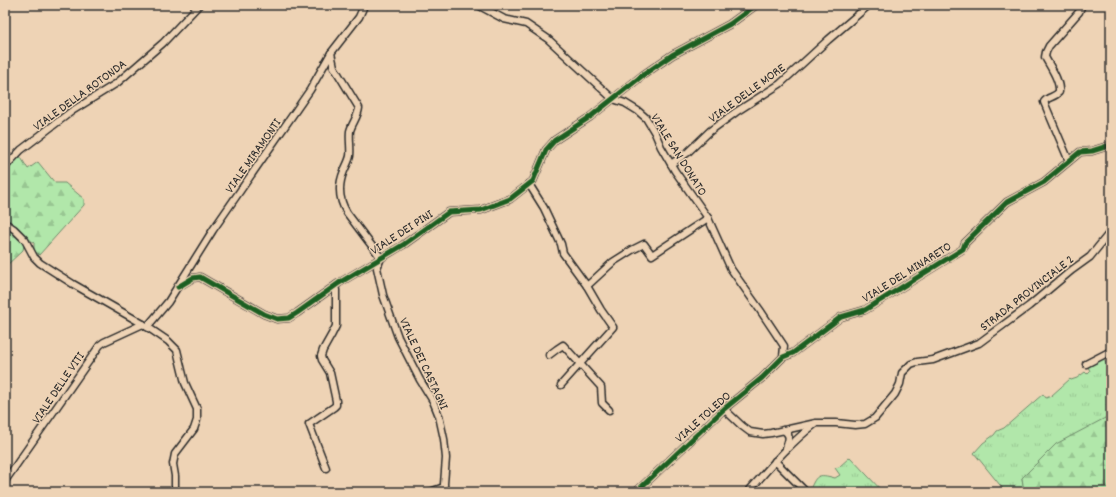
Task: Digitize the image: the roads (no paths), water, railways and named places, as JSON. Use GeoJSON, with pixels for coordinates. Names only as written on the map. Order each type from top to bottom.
{"type":"FeatureCollection","features":[{"type":"Feature","properties":{"kind":"street","name":"VIALE DELLA ROTONDA"},"geometry":{"type":"LineString","coordinates":[[5,167],[21,150],[67,115],[117,83],[163,43],[199,5]]}},
{"type":"Feature","properties":{"kind":"street","name":"VIALE MIRAMONTI"},"geometry":{"type":"LineString","coordinates":[[145,326],[168,302],[213,230],[310,90],[331,53],[359,17],[363,5]]}},
{"type":"Feature","properties":{"kind":"street","name":"VIALE SAN DONATO"},"geometry":{"type":"LineString","coordinates":[[478,5],[504,19],[526,24],[548,39],[613,99],[638,111],[646,118],[671,164],[708,218],[731,269],[784,346],[783,357]]}},
{"type":"Feature","properties":{"kind":"street","name":"VIALE DEI PINI"},"geometry":{"type":"LineString","coordinates":[[178,287],[194,278],[200,277],[264,314],[277,319],[289,318],[334,287],[403,245],[449,212],[481,210],[510,199],[533,181],[546,150],[555,140],[590,118],[643,75],[672,55],[730,24],[756,5]]}},
{"type":"Feature","properties":{"kind":"street","name":"VIALE DELLE MORE"},"geometry":{"type":"LineString","coordinates":[[671,164],[687,153],[710,131],[736,112],[780,84],[869,5]]}},
{"type":"Feature","properties":{"kind":"street"},"geometry":{"type":"LineString","coordinates":[[1069,161],[1044,102],[1060,92],[1060,88],[1045,57],[1049,46],[1079,12],[1082,5]]}},
{"type":"Feature","properties":{"kind":"street"},"geometry":{"type":"LineString","coordinates":[[331,53],[334,67],[358,108],[358,113],[350,131],[350,158],[343,173],[340,191],[342,206],[381,258]]}},
{"type":"Feature","properties":{"kind":"street","name":"VIALE DEL MINARETO"},"geometry":{"type":"LineString","coordinates":[[783,357],[793,353],[841,317],[865,310],[963,249],[965,244],[1007,202],[1044,182],[1080,152],[1092,151],[1111,145]]}},
{"type":"Feature","properties":{"kind":"street"},"geometry":{"type":"LineString","coordinates":[[529,184],[544,208],[561,244],[563,253],[587,286],[613,327],[561,385]]}},
{"type":"Feature","properties":{"kind":"street"},"geometry":{"type":"LineString","coordinates":[[587,286],[613,262],[632,250],[644,244],[652,255],[708,218]]}},
{"type":"Feature","properties":{"kind":"street"},"geometry":{"type":"LineString","coordinates":[[5,223],[14,229],[25,240],[34,258],[40,263],[73,284],[131,317],[168,341],[177,350],[185,383],[196,409],[197,420],[194,429],[175,454],[173,464],[175,492]]}},
{"type":"Feature","properties":{"kind":"street","name":"STRADA PROVINCIALE 2"},"geometry":{"type":"LineString","coordinates":[[724,409],[750,432],[763,434],[816,423],[865,424],[874,418],[895,394],[900,384],[902,372],[911,364],[934,360],[979,343],[1029,306],[1090,257],[1111,231]]}},
{"type":"Feature","properties":{"kind":"street","name":"VIALE DEI CASTAGNI"},"geometry":{"type":"LineString","coordinates":[[381,258],[377,268],[384,296],[398,337],[420,380],[433,401],[439,416],[446,458],[445,489]]}},
{"type":"Feature","properties":{"kind":"street"},"geometry":{"type":"LineString","coordinates":[[1111,273],[1111,288]]}},
{"type":"Feature","properties":{"kind":"street"},"geometry":{"type":"LineString","coordinates":[[326,468],[308,424],[336,405],[330,373],[321,356],[336,326],[336,290],[334,287]]}},
{"type":"Feature","properties":{"kind":"street","name":"VIALE DELLE VITI"},"geometry":{"type":"LineString","coordinates":[[5,481],[100,345],[104,342],[145,326]]}},
{"type":"Feature","properties":{"kind":"street"},"geometry":{"type":"LineString","coordinates":[[550,355],[556,348],[563,346],[601,387],[602,403],[609,410]]}},
{"type":"Feature","properties":{"kind":"street"},"geometry":{"type":"LineString","coordinates":[[1086,364],[1111,351]]}},
{"type":"Feature","properties":{"kind":"street","name":"VIALE TOLEDO"},"geometry":{"type":"LineString","coordinates":[[636,492],[724,409],[762,378],[783,357]]}},
{"type":"Feature","properties":{"kind":"street"},"geometry":{"type":"LineString","coordinates":[[785,449],[816,423]]}},
{"type":"Feature","properties":{"kind":"street"},"geometry":{"type":"LineString","coordinates":[[798,426],[798,437]]}},
{"type":"Feature","properties":{"kind":"street"},"geometry":{"type":"LineString","coordinates":[[748,492],[785,449],[798,426]]}},
{"type":"Feature","properties":{"kind":"street"},"geometry":{"type":"LineString","coordinates":[[783,430],[787,432],[789,441]]}},
{"type":"Feature","properties":{"kind":"street"},"geometry":{"type":"LineString","coordinates":[[775,461],[806,492]]}},
{"type":"Feature","properties":{"kind":"street"},"geometry":{"type":"LineString","coordinates":[[430,492],[445,489]]}}]}
